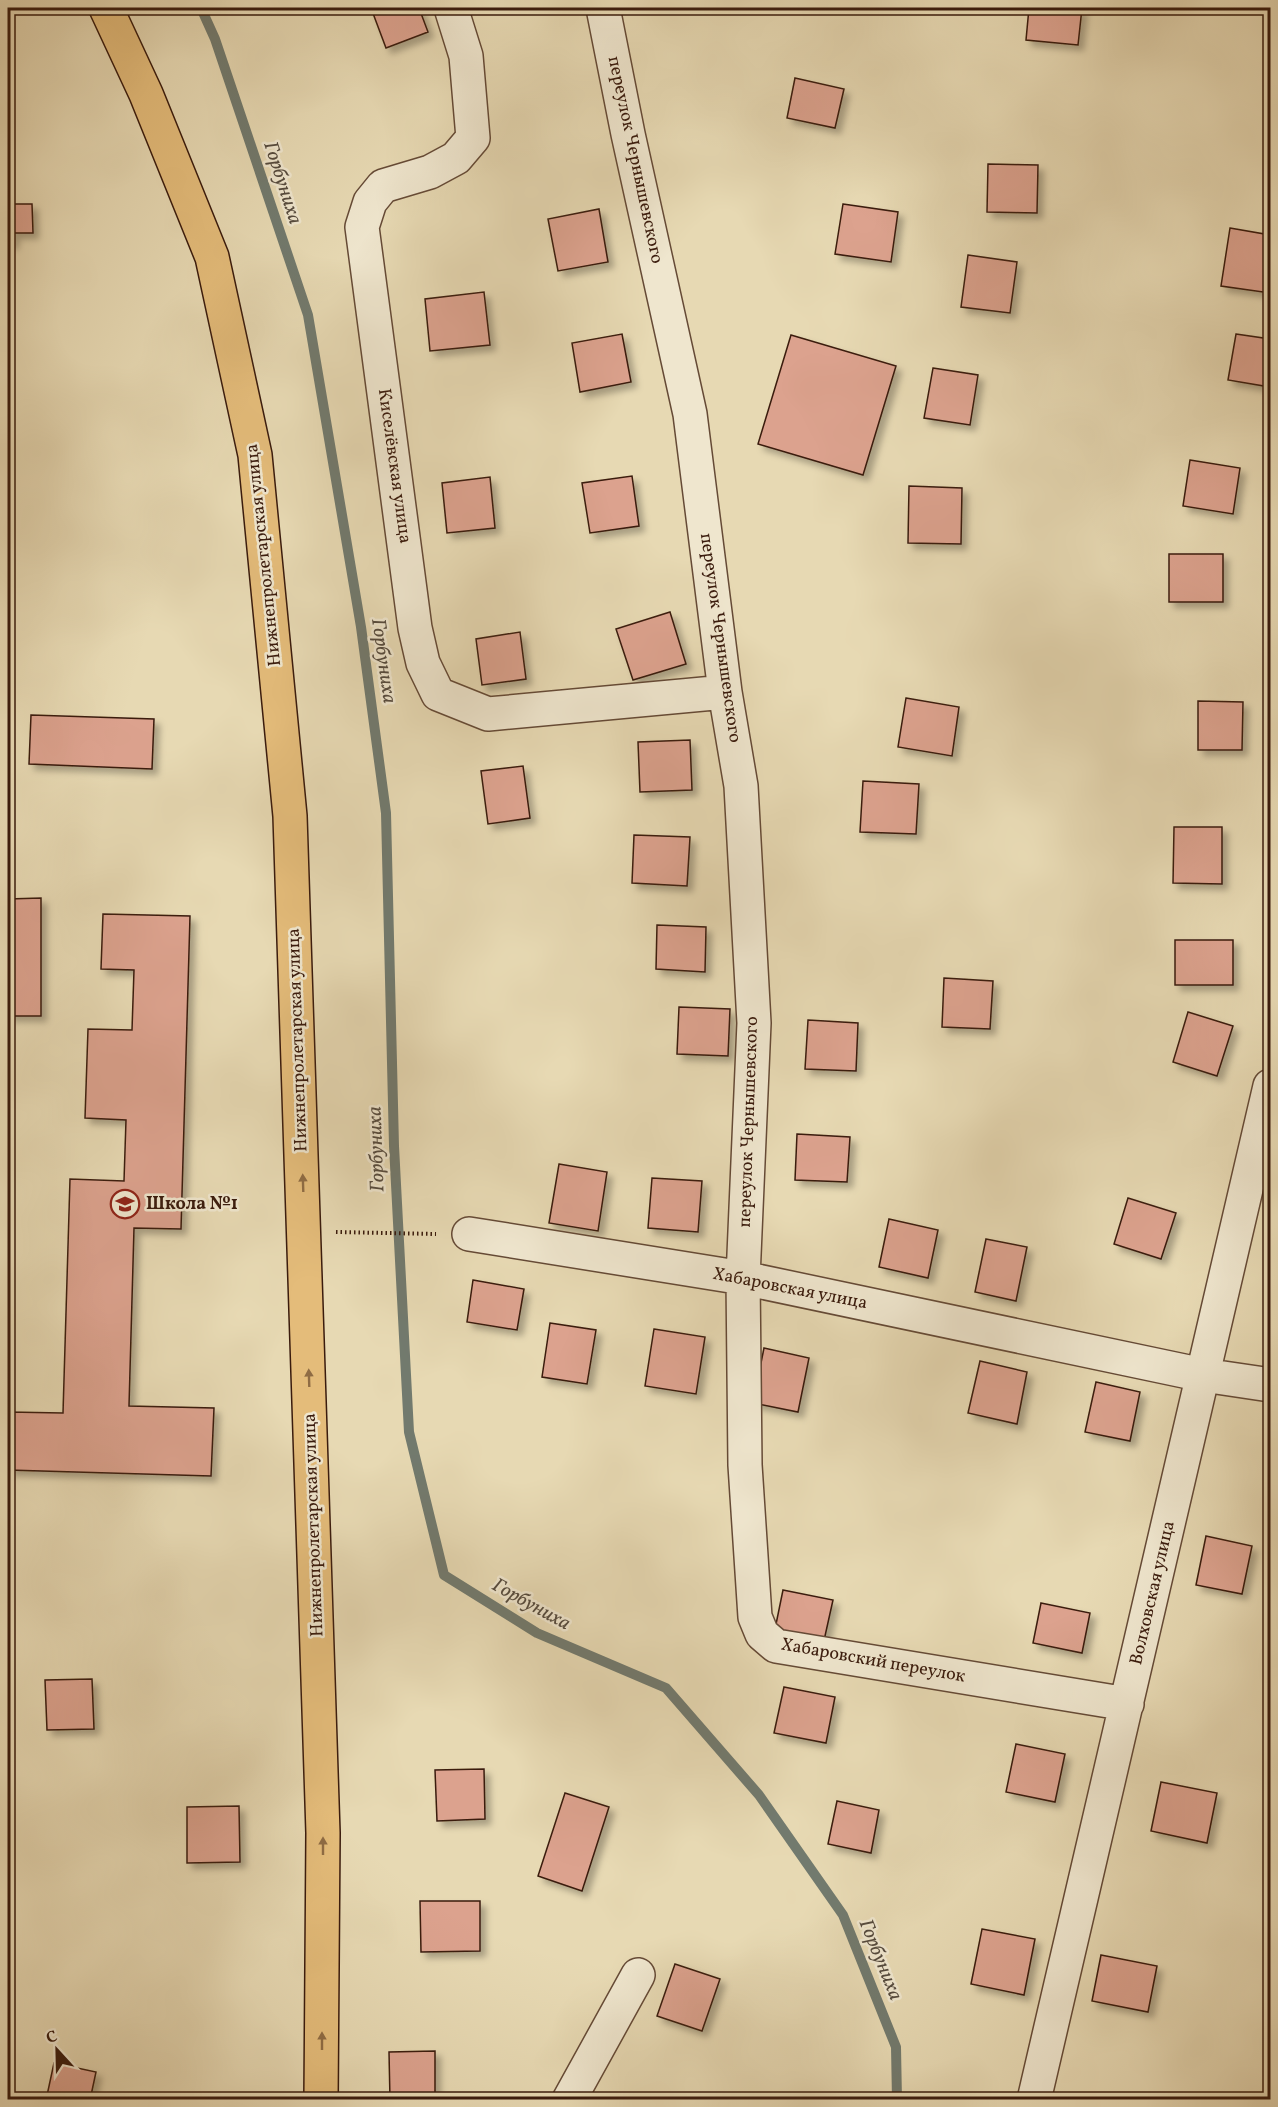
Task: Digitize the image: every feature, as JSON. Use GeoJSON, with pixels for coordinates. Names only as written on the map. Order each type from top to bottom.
{"type":"FeatureCollection","features":[{"type":"Feature","properties":{"kind":"main road","name":"Нижнепролетарская улица"},"geometry":{"type":"LineString","coordinates":[[106,8],[146,94],[212,257],[255,455],[290,816],[323,1833],[321,2100]]}},
{"type":"Feature","properties":{"kind":"street","name":"Киселёвская улица"},"geometry":{"type":"LineString","coordinates":[[450,8],[466,56],[473,138],[456,158],[430,172],[383,186],[370,201],[362,226],[415,628],[423,663],[438,694],[488,714],[725,692]]}},
{"type":"Feature","properties":{"kind":"street","name":"переулок Чернышевского"},"geometry":{"type":"LineString","coordinates":[[603,8],[628,134],[690,414],[725,692],[741,786],[754,1023],[743,1278]]}},
{"type":"Feature","properties":{"kind":"street","name":"Волховская улица"},"geometry":{"type":"LineString","coordinates":[[1034,2100],[1270,1086]]}},
{"type":"Feature","properties":{"kind":"street","name":"Хабаровская улица"},"geometry":{"type":"LineString","coordinates":[[469,1234],[743,1278],[1203,1375],[1270,1384]]}},
{"type":"Feature","properties":{"kind":"street","name":"Хабаровский переулок"},"geometry":{"type":"LineString","coordinates":[[743,1278],[745,1464],[755,1617],[762,1634],[776,1646],[1127,1704]]}},
{"type":"Feature","properties":{"kind":"street"},"geometry":{"type":"LineString","coordinates":[[569,2100],[638,1975]]}},
{"type":"Feature","properties":{"kind":"path"},"geometry":{"type":"LineString","coordinates":[[305,1231],[469,1234]]}},
{"type":"Feature","properties":{"kind":"building"},"geometry":{"type":"Polygon","coordinates":[[[371,8],[419,8],[428,32],[386,48],[371,8]]]}},
{"type":"Feature","properties":{"kind":"building"},"geometry":{"type":"Polygon","coordinates":[[[1029,8],[1082,8],[1078,45],[1026,40],[1029,8]]]}},
{"type":"Feature","properties":{"kind":"building"},"geometry":{"type":"Polygon","coordinates":[[[1269,36],[1270,84],[1268,84],[1269,36]]]}},
{"type":"Feature","properties":{"kind":"building"},"geometry":{"type":"Polygon","coordinates":[[[795,78],[844,89],[835,128],[787,118],[795,78]]]}},
{"type":"Feature","properties":{"kind":"building"},"geometry":{"type":"Polygon","coordinates":[[[988,164],[1038,165],[1037,213],[987,212],[988,164]]]}},
{"type":"Feature","properties":{"kind":"building"},"geometry":{"type":"Polygon","coordinates":[[[8,204],[32,204],[33,233],[13,233],[13,243],[8,243],[8,204]]]}},
{"type":"Feature","properties":{"kind":"building"},"geometry":{"type":"Polygon","coordinates":[[[843,204],[898,212],[891,262],[835,254],[843,204]]]}},
{"type":"Feature","properties":{"kind":"building"},"geometry":{"type":"Polygon","coordinates":[[[599,209],[608,262],[558,271],[548,219],[599,209]]]}},
{"type":"Feature","properties":{"kind":"building"},"geometry":{"type":"Polygon","coordinates":[[[1230,228],[1270,235],[1270,293],[1221,286],[1230,228]]]}},
{"type":"Feature","properties":{"kind":"building"},"geometry":{"type":"Polygon","coordinates":[[[968,255],[1017,262],[1010,313],[961,307],[968,255]]]}},
{"type":"Feature","properties":{"kind":"building"},"geometry":{"type":"Polygon","coordinates":[[[484,292],[490,345],[430,351],[425,299],[484,292]]]}},
{"type":"Feature","properties":{"kind":"building"},"geometry":{"type":"Polygon","coordinates":[[[622,334],[631,382],[580,392],[572,343],[622,334]]]}},
{"type":"Feature","properties":{"kind":"building"},"geometry":{"type":"Polygon","coordinates":[[[1236,334],[1270,339],[1270,387],[1228,380],[1236,334]]]}},
{"type":"Feature","properties":{"kind":"building"},"geometry":{"type":"Polygon","coordinates":[[[791,335],[896,366],[863,475],[758,444],[791,335]]]}},
{"type":"Feature","properties":{"kind":"building"},"geometry":{"type":"Polygon","coordinates":[[[933,368],[978,375],[970,425],[924,418],[933,368]]]}},
{"type":"Feature","properties":{"kind":"building"},"geometry":{"type":"Polygon","coordinates":[[[1190,460],[1240,468],[1233,514],[1183,506],[1190,460]]]}},
{"type":"Feature","properties":{"kind":"building"},"geometry":{"type":"Polygon","coordinates":[[[632,476],[639,526],[590,533],[582,483],[632,476]]]}},
{"type":"Feature","properties":{"kind":"building"},"geometry":{"type":"Polygon","coordinates":[[[490,477],[495,528],[447,533],[442,483],[490,477]]]}},
{"type":"Feature","properties":{"kind":"building"},"geometry":{"type":"Polygon","coordinates":[[[909,486],[962,488],[961,544],[908,543],[909,486]]]}},
{"type":"Feature","properties":{"kind":"building"},"geometry":{"type":"Polygon","coordinates":[[[1169,554],[1223,554],[1223,602],[1169,602],[1169,554]]]}},
{"type":"Feature","properties":{"kind":"building"},"geometry":{"type":"Polygon","coordinates":[[[670,612],[686,664],[633,680],[616,629],[670,612]]]}},
{"type":"Feature","properties":{"kind":"building"},"geometry":{"type":"Polygon","coordinates":[[[520,632],[526,679],[482,685],[476,639],[520,632]]]}},
{"type":"Feature","properties":{"kind":"building"},"geometry":{"type":"Polygon","coordinates":[[[906,698],[959,707],[952,756],[898,747],[906,698]]]}},
{"type":"Feature","properties":{"kind":"building"},"geometry":{"type":"Polygon","coordinates":[[[1198,701],[1243,702],[1242,750],[1198,750],[1198,701]]]}},
{"type":"Feature","properties":{"kind":"building"},"geometry":{"type":"Polygon","coordinates":[[[31,715],[154,719],[152,769],[29,764],[31,715]]]}},
{"type":"Feature","properties":{"kind":"building"},"geometry":{"type":"Polygon","coordinates":[[[690,740],[692,790],[640,792],[638,742],[690,740]]]}},
{"type":"Feature","properties":{"kind":"building"},"geometry":{"type":"Polygon","coordinates":[[[523,766],[530,818],[488,824],[481,771],[523,766]]]}},
{"type":"Feature","properties":{"kind":"building"},"geometry":{"type":"Polygon","coordinates":[[[863,781],[919,784],[916,834],[860,832],[863,781]]]}},
{"type":"Feature","properties":{"kind":"building"},"geometry":{"type":"Polygon","coordinates":[[[1174,827],[1222,827],[1222,884],[1173,883],[1174,827]]]}},
{"type":"Feature","properties":{"kind":"building"},"geometry":{"type":"Polygon","coordinates":[[[634,835],[690,837],[687,886],[632,883],[634,835]]]}},
{"type":"Feature","properties":{"kind":"building"},"geometry":{"type":"Polygon","coordinates":[[[41,898],[41,1016],[8,1016],[8,899],[41,898]]]}},
{"type":"Feature","properties":{"kind":"building","name":"Школа №1"},"geometry":{"type":"Polygon","coordinates":[[[103,914],[190,916],[181,1229],[134,1228],[129,1406],[214,1408],[211,1476],[8,1470],[8,1412],[63,1413],[70,1179],[124,1181],[126,1120],[85,1118],[88,1029],[132,1030],[134,970],[101,969],[103,914]]]}},
{"type":"Feature","properties":{"kind":"building"},"geometry":{"type":"Polygon","coordinates":[[[657,925],[706,927],[705,972],[656,969],[657,925]]]}},
{"type":"Feature","properties":{"kind":"building"},"geometry":{"type":"Polygon","coordinates":[[[1175,940],[1233,940],[1233,985],[1175,985],[1175,940]]]}},
{"type":"Feature","properties":{"kind":"building"},"geometry":{"type":"Polygon","coordinates":[[[944,978],[993,981],[990,1029],[942,1027],[944,978]]]}},
{"type":"Feature","properties":{"kind":"building"},"geometry":{"type":"Polygon","coordinates":[[[679,1007],[730,1009],[728,1056],[677,1054],[679,1007]]]}},
{"type":"Feature","properties":{"kind":"building"},"geometry":{"type":"Polygon","coordinates":[[[1188,1012],[1233,1026],[1217,1076],[1173,1062],[1188,1012]]]}},
{"type":"Feature","properties":{"kind":"building"},"geometry":{"type":"Polygon","coordinates":[[[808,1020],[858,1023],[856,1071],[805,1069],[808,1020]]]}},
{"type":"Feature","properties":{"kind":"building"},"geometry":{"type":"Polygon","coordinates":[[[797,1134],[850,1137],[847,1182],[795,1180],[797,1134]]]}},
{"type":"Feature","properties":{"kind":"building"},"geometry":{"type":"Polygon","coordinates":[[[559,1164],[607,1172],[598,1231],[549,1223],[559,1164]]]}},
{"type":"Feature","properties":{"kind":"building"},"geometry":{"type":"Polygon","coordinates":[[[652,1178],[702,1181],[698,1232],[648,1228],[652,1178]]]}},
{"type":"Feature","properties":{"kind":"building"},"geometry":{"type":"Polygon","coordinates":[[[1128,1198],[1176,1213],[1161,1259],[1114,1244],[1128,1198]]]}},
{"type":"Feature","properties":{"kind":"building"},"geometry":{"type":"Polygon","coordinates":[[[889,1219],[938,1230],[928,1278],[879,1267],[889,1219]]]}},
{"type":"Feature","properties":{"kind":"building"},"geometry":{"type":"Polygon","coordinates":[[[986,1239],[1027,1247],[1016,1301],[975,1292],[986,1239]]]}},
{"type":"Feature","properties":{"kind":"building"},"geometry":{"type":"Polygon","coordinates":[[[473,1280],[524,1289],[517,1330],[467,1322],[473,1280]]]}},
{"type":"Feature","properties":{"kind":"building"},"geometry":{"type":"Polygon","coordinates":[[[550,1323],[596,1330],[587,1384],[542,1377],[550,1323]]]}},
{"type":"Feature","properties":{"kind":"building"},"geometry":{"type":"Polygon","coordinates":[[[654,1329],[705,1337],[696,1394],[645,1386],[654,1329]]]}},
{"type":"Feature","properties":{"kind":"building"},"geometry":{"type":"Polygon","coordinates":[[[764,1348],[809,1358],[798,1412],[753,1403],[764,1348]]]}},
{"type":"Feature","properties":{"kind":"building"},"geometry":{"type":"Polygon","coordinates":[[[980,1361],[1027,1372],[1017,1424],[968,1413],[980,1361]]]}},
{"type":"Feature","properties":{"kind":"building"},"geometry":{"type":"Polygon","coordinates":[[[1096,1382],[1140,1392],[1130,1441],[1085,1432],[1096,1382]]]}},
{"type":"Feature","properties":{"kind":"building"},"geometry":{"type":"Polygon","coordinates":[[[1206,1536],[1252,1546],[1242,1594],[1196,1585],[1206,1536]]]}},
{"type":"Feature","properties":{"kind":"building"},"geometry":{"type":"Polygon","coordinates":[[[783,1590],[833,1600],[823,1645],[774,1634],[783,1590]]]}},
{"type":"Feature","properties":{"kind":"building"},"geometry":{"type":"Polygon","coordinates":[[[1041,1603],[1090,1613],[1082,1653],[1033,1643],[1041,1603]]]}},
{"type":"Feature","properties":{"kind":"building"},"geometry":{"type":"Polygon","coordinates":[[[92,1679],[94,1729],[47,1730],[45,1680],[92,1679]]]}},
{"type":"Feature","properties":{"kind":"building"},"geometry":{"type":"Polygon","coordinates":[[[784,1687],[835,1697],[826,1743],[774,1733],[784,1687]]]}},
{"type":"Feature","properties":{"kind":"building"},"geometry":{"type":"Polygon","coordinates":[[[1016,1744],[1065,1754],[1055,1802],[1006,1792],[1016,1744]]]}},
{"type":"Feature","properties":{"kind":"building"},"geometry":{"type":"Polygon","coordinates":[[[484,1769],[485,1819],[437,1821],[435,1770],[484,1769]]]}},
{"type":"Feature","properties":{"kind":"building"},"geometry":{"type":"Polygon","coordinates":[[[1161,1782],[1217,1793],[1207,1843],[1151,1831],[1161,1782]]]}},
{"type":"Feature","properties":{"kind":"building"},"geometry":{"type":"Polygon","coordinates":[[[565,1793],[609,1807],[582,1891],[538,1876],[565,1793]]]}},
{"type":"Feature","properties":{"kind":"building"},"geometry":{"type":"Polygon","coordinates":[[[837,1801],[879,1810],[871,1853],[828,1844],[837,1801]]]}},
{"type":"Feature","properties":{"kind":"building"},"geometry":{"type":"Polygon","coordinates":[[[239,1806],[240,1862],[187,1863],[187,1807],[239,1806]]]}},
{"type":"Feature","properties":{"kind":"building"},"geometry":{"type":"Polygon","coordinates":[[[420,1901],[480,1901],[480,1951],[421,1952],[420,1901]]]}},
{"type":"Feature","properties":{"kind":"building"},"geometry":{"type":"Polygon","coordinates":[[[982,1929],[1035,1939],[1024,1995],[971,1984],[982,1929]]]}},
{"type":"Feature","properties":{"kind":"building"},"geometry":{"type":"Polygon","coordinates":[[[1101,1955],[1157,1966],[1148,2012],[1092,2001],[1101,1955]]]}},
{"type":"Feature","properties":{"kind":"building"},"geometry":{"type":"Polygon","coordinates":[[[675,1964],[720,1979],[702,2031],[657,2016],[675,1964]]]}},
{"type":"Feature","properties":{"kind":"building"},"geometry":{"type":"Polygon","coordinates":[[[435,2051],[435,2099],[390,2100],[389,2052],[435,2051]]]}},
{"type":"Feature","properties":{"kind":"building"},"geometry":{"type":"Polygon","coordinates":[[[54,2063],[96,2072],[90,2100],[46,2100],[54,2063]]]}},
{"type":"Feature","properties":{"kind":"waterway","name":"Горбуниха"},"geometry":{"type":"LineString","coordinates":[[201,8],[215,39],[308,315],[361,627],[386,813],[394,1146],[409,1432],[444,1575],[537,1633],[666,1688],[759,1795],[843,1915],[896,2047],[897,2100]]}},
{"type":"Feature","properties":{"kind":"place","name":"Школа №1"},"geometry":{"type":"Point","coordinates":[125,1204]}}]}
